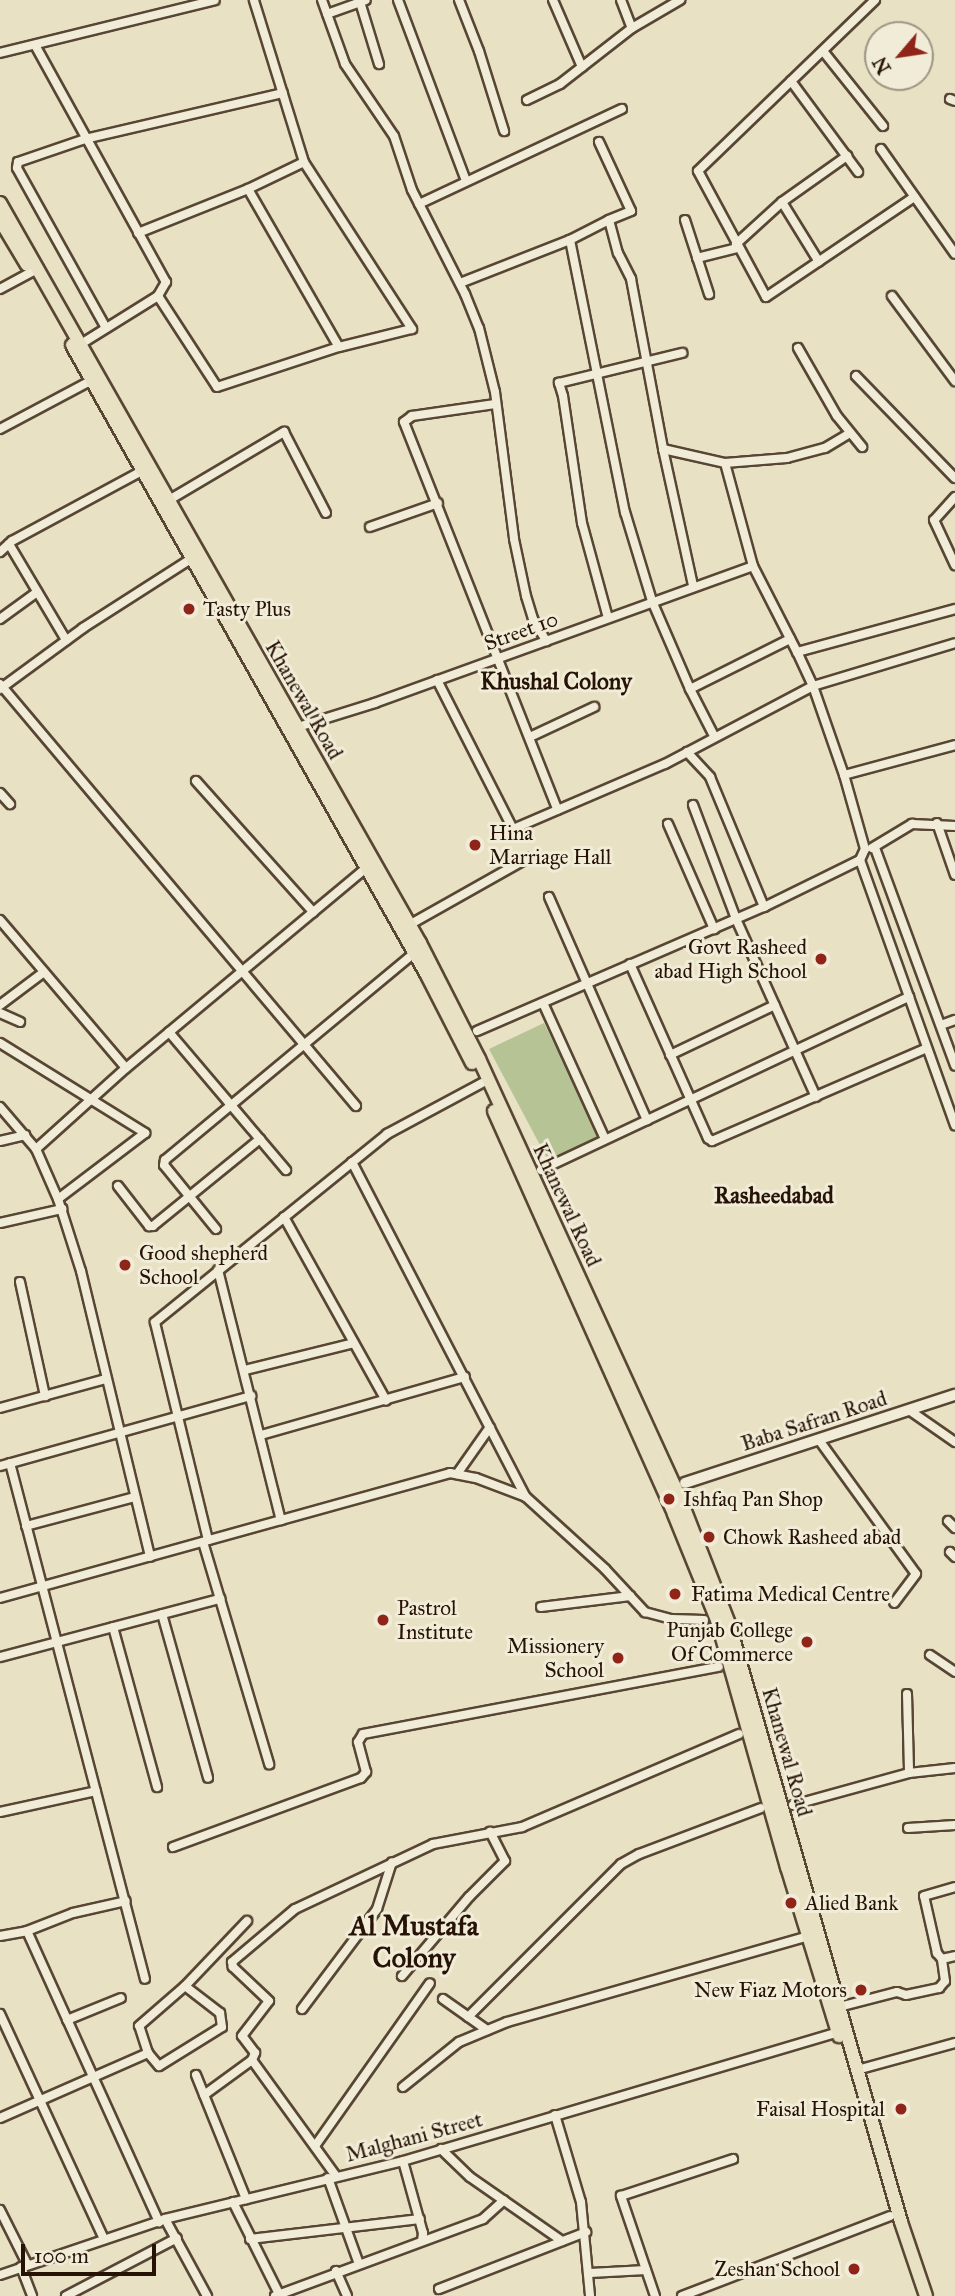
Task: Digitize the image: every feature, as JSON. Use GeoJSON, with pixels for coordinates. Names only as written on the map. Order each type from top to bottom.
{"type":"FeatureCollection","features":[{"type":"Feature","properties":{"kind":"main road","name":"Khanewal Road"},"geometry":{"type":"LineString","coordinates":[[0,203],[95,378],[169,500],[195,557],[414,953],[482,1083],[674,1514],[717,1620],[890,2216],[918,2296]]}},
{"type":"Feature","properties":{"kind":"main road","name":"Khanewal Road"},"geometry":{"type":"LineString","coordinates":[[0,220],[35,270],[80,344],[142,471],[298,727],[409,925],[479,1059],[680,1498],[736,1648],[901,2222],[926,2296]]}},
{"type":"Feature","properties":{"kind":"main road","name":"Baba Safran Road"},"geometry":{"type":"LineString","coordinates":[[685,1483],[955,1395]]}},
{"type":"Feature","properties":{"kind":"street"},"geometry":{"type":"LineString","coordinates":[[0,53],[215,0]]}},
{"type":"Feature","properties":{"kind":"street"},"geometry":{"type":"LineString","coordinates":[[158,296],[217,387],[339,347],[412,328],[304,162],[254,0]]}},
{"type":"Feature","properties":{"kind":"street"},"geometry":{"type":"LineString","coordinates":[[322,0],[345,64],[394,136],[419,204],[460,283],[488,359],[514,538],[526,596],[533,619],[547,641]]}},
{"type":"Feature","properties":{"kind":"street"},"geometry":{"type":"LineString","coordinates":[[398,0],[466,181]]}},
{"type":"Feature","properties":{"kind":"street"},"geometry":{"type":"LineString","coordinates":[[459,0],[480,51],[504,131]]}},
{"type":"Feature","properties":{"kind":"street"},"geometry":{"type":"LineString","coordinates":[[553,0],[582,67]]}},
{"type":"Feature","properties":{"kind":"street"},"geometry":{"type":"LineString","coordinates":[[621,0],[632,28]]}},
{"type":"Feature","properties":{"kind":"street"},"geometry":{"type":"LineString","coordinates":[[527,100],[560,84],[632,28],[680,0]]}},
{"type":"Feature","properties":{"kind":"street"},"geometry":{"type":"LineString","coordinates":[[875,0],[698,171],[736,246],[766,297],[914,197]]}},
{"type":"Feature","properties":{"kind":"street"},"geometry":{"type":"LineString","coordinates":[[327,13],[363,1],[379,64]]}},
{"type":"Feature","properties":{"kind":"street"},"geometry":{"type":"LineString","coordinates":[[35,45],[166,282],[158,296],[80,344]]}},
{"type":"Feature","properties":{"kind":"street"},"geometry":{"type":"LineString","coordinates":[[822,51],[883,126]]}},
{"type":"Feature","properties":{"kind":"street"},"geometry":{"type":"LineString","coordinates":[[792,81],[859,172]]}},
{"type":"Feature","properties":{"kind":"street"},"geometry":{"type":"LineString","coordinates":[[106,328],[17,165],[23,158],[85,139],[283,93]]}},
{"type":"Feature","properties":{"kind":"street"},"geometry":{"type":"LineString","coordinates":[[419,204],[622,108]]}},
{"type":"Feature","properties":{"kind":"street"},"geometry":{"type":"LineString","coordinates":[[460,283],[570,240],[631,211],[599,142]]}},
{"type":"Feature","properties":{"kind":"street"},"geometry":{"type":"LineString","coordinates":[[881,149],[955,254]]}},
{"type":"Feature","properties":{"kind":"street"},"geometry":{"type":"LineString","coordinates":[[697,258],[736,246],[782,202],[847,156]]}},
{"type":"Feature","properties":{"kind":"street"},"geometry":{"type":"LineString","coordinates":[[138,233],[248,189],[304,162]]}},
{"type":"Feature","properties":{"kind":"street"},"geometry":{"type":"LineString","coordinates":[[248,189],[339,347]]}},
{"type":"Feature","properties":{"kind":"street"},"geometry":{"type":"LineString","coordinates":[[782,202],[819,262]]}},
{"type":"Feature","properties":{"kind":"street"},"geometry":{"type":"LineString","coordinates":[[609,220],[618,253],[631,279],[663,449],[693,586]]}},
{"type":"Feature","properties":{"kind":"street"},"geometry":{"type":"LineString","coordinates":[[685,220],[709,294]]}},
{"type":"Feature","properties":{"kind":"street"},"geometry":{"type":"LineString","coordinates":[[570,240],[625,512],[652,601],[690,689],[714,736]]}},
{"type":"Feature","properties":{"kind":"street"},"geometry":{"type":"LineString","coordinates":[[0,289],[35,270]]}},
{"type":"Feature","properties":{"kind":"street"},"geometry":{"type":"LineString","coordinates":[[892,296],[955,381]]}},
{"type":"Feature","properties":{"kind":"street"},"geometry":{"type":"LineString","coordinates":[[798,348],[837,416],[862,447]]}},
{"type":"Feature","properties":{"kind":"street"},"geometry":{"type":"LineString","coordinates":[[608,618],[582,523],[564,396],[559,383],[682,354]]}},
{"type":"Feature","properties":{"kind":"street"},"geometry":{"type":"LineString","coordinates":[[856,376],[955,478]]}},
{"type":"Feature","properties":{"kind":"street"},"geometry":{"type":"LineString","coordinates":[[0,429],[95,378]]}},
{"type":"Feature","properties":{"kind":"street"},"geometry":{"type":"LineString","coordinates":[[495,404],[412,416],[404,422],[558,810]]}},
{"type":"Feature","properties":{"kind":"street"},"geometry":{"type":"LineString","coordinates":[[169,500],[284,432],[326,513]]}},
{"type":"Feature","properties":{"kind":"street"},"geometry":{"type":"LineString","coordinates":[[663,449],[725,463],[788,458],[825,448],[850,433]]}},
{"type":"Feature","properties":{"kind":"street"},"geometry":{"type":"LineString","coordinates":[[477,1031],[764,907],[860,860],[865,849],[844,775],[813,686],[753,566],[725,463]]}},
{"type":"Feature","properties":{"kind":"street"},"geometry":{"type":"LineString","coordinates":[[0,552],[9,544],[142,471]]}},
{"type":"Feature","properties":{"kind":"street"},"geometry":{"type":"LineString","coordinates":[[955,497],[934,520],[955,565]]}},
{"type":"Feature","properties":{"kind":"street"},"geometry":{"type":"LineString","coordinates":[[370,527],[438,503]]}},
{"type":"Feature","properties":{"kind":"street"},"geometry":{"type":"LineString","coordinates":[[9,544],[66,640]]}},
{"type":"Feature","properties":{"kind":"street"},"geometry":{"type":"LineString","coordinates":[[195,557],[139,590],[1,687],[356,1106]]}},
{"type":"Feature","properties":{"kind":"street","name":"Street 10"},"geometry":{"type":"LineString","coordinates":[[298,727],[753,566]]}},
{"type":"Feature","properties":{"kind":"street"},"geometry":{"type":"LineString","coordinates":[[0,619],[37,592]]}},
{"type":"Feature","properties":{"kind":"street"},"geometry":{"type":"LineString","coordinates":[[797,652],[955,610]]}},
{"type":"Feature","properties":{"kind":"street"},"geometry":{"type":"LineString","coordinates":[[690,689],[790,639]]}},
{"type":"Feature","properties":{"kind":"street"},"geometry":{"type":"LineString","coordinates":[[437,680],[513,829],[665,764],[813,686],[955,643]]}},
{"type":"Feature","properties":{"kind":"street"},"geometry":{"type":"LineString","coordinates":[[530,737],[594,707]]}},
{"type":"Feature","properties":{"kind":"street"},"geometry":{"type":"LineString","coordinates":[[844,775],[955,745]]}},
{"type":"Feature","properties":{"kind":"street"},"geometry":{"type":"LineString","coordinates":[[687,752],[710,777],[764,907]]}},
{"type":"Feature","properties":{"kind":"street"},"geometry":{"type":"LineString","coordinates":[[196,781],[313,912]]}},
{"type":"Feature","properties":{"kind":"street"},"geometry":{"type":"LineString","coordinates":[[0,793],[10,804]]}},
{"type":"Feature","properties":{"kind":"street"},"geometry":{"type":"LineString","coordinates":[[694,805],[736,919],[816,1097]]}},
{"type":"Feature","properties":{"kind":"street"},"geometry":{"type":"LineString","coordinates":[[865,849],[875,848],[912,824],[937,823],[955,826]]}},
{"type":"Feature","properties":{"kind":"street"},"geometry":{"type":"LineString","coordinates":[[937,823],[955,875]]}},
{"type":"Feature","properties":{"kind":"street"},"geometry":{"type":"LineString","coordinates":[[668,824],[714,929]]}},
{"type":"Feature","properties":{"kind":"street"},"geometry":{"type":"LineString","coordinates":[[875,848],[955,1066]]}},
{"type":"Feature","properties":{"kind":"street"},"geometry":{"type":"LineString","coordinates":[[409,925],[528,858]]}},
{"type":"Feature","properties":{"kind":"street"},"geometry":{"type":"LineString","coordinates":[[860,860],[955,1126]]}},
{"type":"Feature","properties":{"kind":"street"},"geometry":{"type":"LineString","coordinates":[[36,1149],[169,1032],[366,868]]}},
{"type":"Feature","properties":{"kind":"street"},"geometry":{"type":"LineString","coordinates":[[549,897],[647,1120]]}},
{"type":"Feature","properties":{"kind":"street"},"geometry":{"type":"LineString","coordinates":[[0,920],[127,1068]]}},
{"type":"Feature","properties":{"kind":"street"},"geometry":{"type":"LineString","coordinates":[[216,1229],[164,1162],[414,953]]}},
{"type":"Feature","properties":{"kind":"street"},"geometry":{"type":"LineString","coordinates":[[630,964],[708,1138],[712,1141],[927,1048]]}},
{"type":"Feature","properties":{"kind":"street"},"geometry":{"type":"LineString","coordinates":[[0,1005],[44,972]]}},
{"type":"Feature","properties":{"kind":"street"},"geometry":{"type":"LineString","coordinates":[[541,1170],[909,997]]}},
{"type":"Feature","properties":{"kind":"street"},"geometry":{"type":"LineString","coordinates":[[542,1003],[605,1139]]}},
{"type":"Feature","properties":{"kind":"street"},"geometry":{"type":"LineString","coordinates":[[670,1055],[775,1005]]}},
{"type":"Feature","properties":{"kind":"street"},"geometry":{"type":"LineString","coordinates":[[0,1013],[20,1022]]}},
{"type":"Feature","properties":{"kind":"street"},"geometry":{"type":"LineString","coordinates":[[941,1025],[955,1020]]}},
{"type":"Feature","properties":{"kind":"street"},"geometry":{"type":"LineString","coordinates":[[169,1032],[286,1170]]}},
{"type":"Feature","properties":{"kind":"street"},"geometry":{"type":"LineString","coordinates":[[0,1043],[145,1134],[58,1199]]}},
{"type":"Feature","properties":{"kind":"street"},"geometry":{"type":"LineString","coordinates":[[269,1764],[220,1599],[155,1322],[387,1134],[482,1083]]}},
{"type":"Feature","properties":{"kind":"street"},"geometry":{"type":"LineString","coordinates":[[0,1107],[36,1149],[62,1209],[81,1271],[150,1557]]}},
{"type":"Feature","properties":{"kind":"street"},"geometry":{"type":"LineString","coordinates":[[0,1141],[25,1135]]}},
{"type":"Feature","properties":{"kind":"street"},"geometry":{"type":"LineString","coordinates":[[118,1186],[151,1227],[260,1139]]}},
{"type":"Feature","properties":{"kind":"street"},"geometry":{"type":"LineString","coordinates":[[352,1162],[526,1497],[645,1612],[656,1616],[704,1620]]}},
{"type":"Feature","properties":{"kind":"street"},"geometry":{"type":"LineString","coordinates":[[0,1223],[62,1209]]}},
{"type":"Feature","properties":{"kind":"street"},"geometry":{"type":"LineString","coordinates":[[284,1217],[386,1400]]}},
{"type":"Feature","properties":{"kind":"street"},"geometry":{"type":"LineString","coordinates":[[218,1270],[281,1520]]}},
{"type":"Feature","properties":{"kind":"street"},"geometry":{"type":"LineString","coordinates":[[20,1282],[45,1396]]}},
{"type":"Feature","properties":{"kind":"street"},"geometry":{"type":"LineString","coordinates":[[245,1370],[354,1343]]}},
{"type":"Feature","properties":{"kind":"street"},"geometry":{"type":"LineString","coordinates":[[261,1435],[465,1377]]}},
{"type":"Feature","properties":{"kind":"street"},"geometry":{"type":"LineString","coordinates":[[0,1408],[106,1379]]}},
{"type":"Feature","properties":{"kind":"street"},"geometry":{"type":"LineString","coordinates":[[0,1466],[251,1396]]}},
{"type":"Feature","properties":{"kind":"street"},"geometry":{"type":"LineString","coordinates":[[909,1410],[955,1443]]}},
{"type":"Feature","properties":{"kind":"street"},"geometry":{"type":"LineString","coordinates":[[457,1474],[490,1427]]}},
{"type":"Feature","properties":{"kind":"street"},"geometry":{"type":"LineString","coordinates":[[819,1440],[916,1574],[894,1603]]}},
{"type":"Feature","properties":{"kind":"street"},"geometry":{"type":"LineString","coordinates":[[10,1463],[145,1979]]}},
{"type":"Feature","properties":{"kind":"street"},"geometry":{"type":"LineString","coordinates":[[0,1598],[450,1473],[526,1497]]}},
{"type":"Feature","properties":{"kind":"street"},"geometry":{"type":"LineString","coordinates":[[26,1526],[135,1497]]}},
{"type":"Feature","properties":{"kind":"street"},"geometry":{"type":"LineString","coordinates":[[948,1521],[955,1528]]}},
{"type":"Feature","properties":{"kind":"street"},"geometry":{"type":"LineString","coordinates":[[541,1607],[630,1596]]}},
{"type":"Feature","properties":{"kind":"street"},"geometry":{"type":"LineString","coordinates":[[0,1657],[220,1599]]}},
{"type":"Feature","properties":{"kind":"street"},"geometry":{"type":"LineString","coordinates":[[162,1614],[208,1778]]}},
{"type":"Feature","properties":{"kind":"street"},"geometry":{"type":"LineString","coordinates":[[113,1627],[157,1787]]}},
{"type":"Feature","properties":{"kind":"street"},"geometry":{"type":"LineString","coordinates":[[930,1656],[955,1672]]}},
{"type":"Feature","properties":{"kind":"street"},"geometry":{"type":"LineString","coordinates":[[173,1847],[361,1778],[366,1772],[358,1742],[362,1734],[719,1667]]}},
{"type":"Feature","properties":{"kind":"street"},"geometry":{"type":"LineString","coordinates":[[907,1694],[909,1773]]}},
{"type":"Feature","properties":{"kind":"street"},"geometry":{"type":"LineString","coordinates":[[204,2095],[252,2060],[255,2053],[242,2036],[269,1999],[233,1967],[232,1962],[284,1917],[311,1899],[443,1840],[522,1827],[739,1734]]}},
{"type":"Feature","properties":{"kind":"street"},"geometry":{"type":"LineString","coordinates":[[793,1805],[909,1773],[955,1768]]}},
{"type":"Feature","properties":{"kind":"street"},"geometry":{"type":"LineString","coordinates":[[0,1812],[96,1791]]}},
{"type":"Feature","properties":{"kind":"street"},"geometry":{"type":"LineString","coordinates":[[468,2017],[621,1864],[639,1854],[761,1808]]}},
{"type":"Feature","properties":{"kind":"street"},"geometry":{"type":"LineString","coordinates":[[908,1828],[955,1825]]}},
{"type":"Feature","properties":{"kind":"street"},"geometry":{"type":"LineString","coordinates":[[402,1976],[469,1897],[505,1861],[490,1832]]}},
{"type":"Feature","properties":{"kind":"street"},"geometry":{"type":"LineString","coordinates":[[302,2009],[377,1909],[393,1862]]}},
{"type":"Feature","properties":{"kind":"street"},"geometry":{"type":"LineString","coordinates":[[839,2007],[897,1992],[906,1995],[939,1988],[945,1982],[942,1959],[937,1953],[925,1896],[955,1887]]}},
{"type":"Feature","properties":{"kind":"street"},"geometry":{"type":"LineString","coordinates":[[0,1936],[27,1931],[73,1913],[126,1901]]}},
{"type":"Feature","properties":{"kind":"street"},"geometry":{"type":"LineString","coordinates":[[185,1986],[219,2013],[222,2027],[159,2066],[148,2053],[139,2026],[185,1986],[247,1921]]}},
{"type":"Feature","properties":{"kind":"street"},"geometry":{"type":"LineString","coordinates":[[27,1931],[162,2221],[177,2238],[207,2296]]}},
{"type":"Feature","properties":{"kind":"street"},"geometry":{"type":"LineString","coordinates":[[403,2087],[459,2042],[487,2030],[562,2005],[808,1936]]}},
{"type":"Feature","properties":{"kind":"street"},"geometry":{"type":"LineString","coordinates":[[942,1959],[955,1956]]}},
{"type":"Feature","properties":{"kind":"street"},"geometry":{"type":"LineString","coordinates":[[315,2146],[430,1983]]}},
{"type":"Feature","properties":{"kind":"street"},"geometry":{"type":"LineString","coordinates":[[67,2020],[121,1998]]}},
{"type":"Feature","properties":{"kind":"street"},"geometry":{"type":"LineString","coordinates":[[443,1999],[487,2030]]}},
{"type":"Feature","properties":{"kind":"street"},"geometry":{"type":"LineString","coordinates":[[0,2014],[104,2239]]}},
{"type":"Feature","properties":{"kind":"street","name":"Malghani Street"},"geometry":{"type":"LineString","coordinates":[[0,2275],[162,2221],[403,2161],[838,2032]]}},
{"type":"Feature","properties":{"kind":"street"},"geometry":{"type":"LineString","coordinates":[[857,2070],[955,2043]]}},
{"type":"Feature","properties":{"kind":"street"},"geometry":{"type":"LineString","coordinates":[[0,2118],[148,2053]]}},
{"type":"Feature","properties":{"kind":"street"},"geometry":{"type":"LineString","coordinates":[[252,2060],[315,2146],[332,2177],[345,2228],[359,2264]]}},
{"type":"Feature","properties":{"kind":"street"},"geometry":{"type":"LineString","coordinates":[[196,2075],[246,2199]]}},
{"type":"Feature","properties":{"kind":"street"},"geometry":{"type":"LineString","coordinates":[[555,2115],[586,2232],[590,2296]]}},
{"type":"Feature","properties":{"kind":"street"},"geometry":{"type":"LineString","coordinates":[[441,2149],[470,2177],[562,2241]]}},
{"type":"Feature","properties":{"kind":"street"},"geometry":{"type":"LineString","coordinates":[[655,2296],[621,2196],[733,2160]]}},
{"type":"Feature","properties":{"kind":"street"},"geometry":{"type":"LineString","coordinates":[[403,2161],[420,2219],[422,2241]]}},
{"type":"Feature","properties":{"kind":"street"},"geometry":{"type":"LineString","coordinates":[[233,2202],[277,2295],[483,2219],[504,2200]]}},
{"type":"Feature","properties":{"kind":"street"},"geometry":{"type":"LineString","coordinates":[[0,2210],[24,2265],[32,2296]]}},
{"type":"Feature","properties":{"kind":"street"},"geometry":{"type":"LineString","coordinates":[[682,2296],[890,2216]]}},
{"type":"Feature","properties":{"kind":"street"},"geometry":{"type":"LineString","coordinates":[[250,2239],[420,2219]]}},
{"type":"Feature","properties":{"kind":"street"},"geometry":{"type":"LineString","coordinates":[[439,2289],[586,2232]]}},
{"type":"Feature","properties":{"kind":"street"},"geometry":{"type":"LineString","coordinates":[[66,2296],[177,2238]]}},
{"type":"Feature","properties":{"kind":"street"},"geometry":{"type":"LineString","coordinates":[[590,2273],[646,2270]]}},
{"type":"Feature","properties":{"kind":"street"},"geometry":{"type":"LineString","coordinates":[[336,2272],[347,2296]]}},
{"type":"Feature","properties":{"kind":"green space"},"geometry":{"type":"Polygon","coordinates":[[[544,1023],[602,1139],[549,1162],[489,1049],[544,1023]]]}},
{"type":"Feature","properties":{"kind":"place","name":"Tasty Plus"},"geometry":{"type":"Point","coordinates":[189,609]}},
{"type":"Feature","properties":{"kind":"place","name":"Hina Marriage Hall"},"geometry":{"type":"Point","coordinates":[475,845]}},
{"type":"Feature","properties":{"kind":"place","name":"Govt Rasheed abad High School"},"geometry":{"type":"Point","coordinates":[821,959]}},
{"type":"Feature","properties":{"kind":"place","name":"Good shepherd School"},"geometry":{"type":"Point","coordinates":[125,1265]}},
{"type":"Feature","properties":{"kind":"place","name":"Ishfaq Pan Shop"},"geometry":{"type":"Point","coordinates":[669,1499]}},
{"type":"Feature","properties":{"kind":"place","name":"Chowk Rasheed abad"},"geometry":{"type":"Point","coordinates":[709,1537]}},
{"type":"Feature","properties":{"kind":"place","name":"Fatima Medical Centre"},"geometry":{"type":"Point","coordinates":[675,1594]}},
{"type":"Feature","properties":{"kind":"place","name":"Pastrol Institute"},"geometry":{"type":"Point","coordinates":[383,1620]}},
{"type":"Feature","properties":{"kind":"place","name":"Punjab College Of Commerce"},"geometry":{"type":"Point","coordinates":[807,1642]}},
{"type":"Feature","properties":{"kind":"place","name":"Missionery School"},"geometry":{"type":"Point","coordinates":[618,1658]}},
{"type":"Feature","properties":{"kind":"place","name":"Alied Bank"},"geometry":{"type":"Point","coordinates":[791,1903]}},
{"type":"Feature","properties":{"kind":"place","name":"New Fiaz Motors"},"geometry":{"type":"Point","coordinates":[861,1990]}},
{"type":"Feature","properties":{"kind":"place","name":"Faisal Hospital"},"geometry":{"type":"Point","coordinates":[901,2109]}},
{"type":"Feature","properties":{"kind":"place","name":"Zeshan School"},"geometry":{"type":"Point","coordinates":[854,2269]}},
{"type":"Feature","properties":{"kind":"district","name":"Khushal Colony"},"geometry":{"type":"Point","coordinates":[556,681]}},
{"type":"Feature","properties":{"kind":"district","name":"Rasheedabad"},"geometry":{"type":"Point","coordinates":[774,1195]}},
{"type":"Feature","properties":{"kind":"district","name":"Al Mustafa Colony"},"geometry":{"type":"Point","coordinates":[414,1942]}}]}
